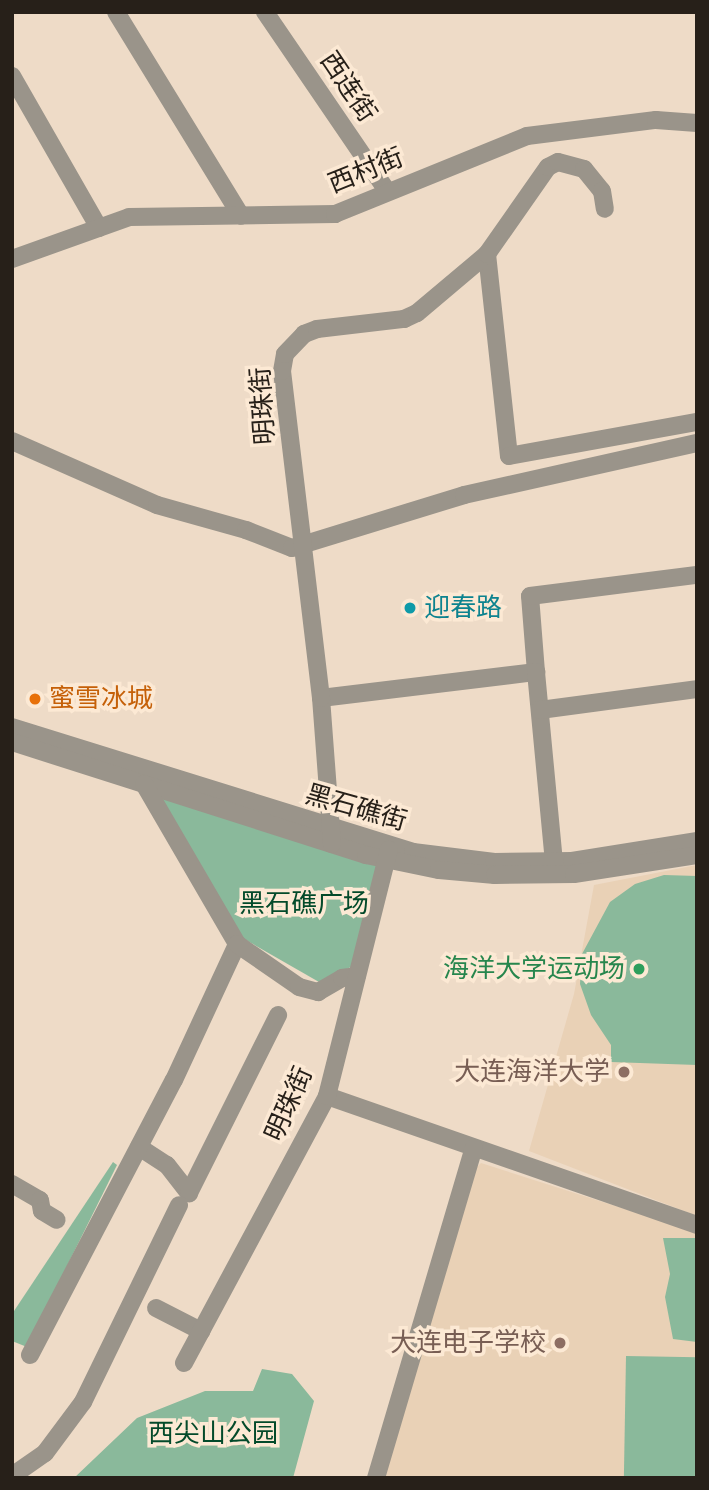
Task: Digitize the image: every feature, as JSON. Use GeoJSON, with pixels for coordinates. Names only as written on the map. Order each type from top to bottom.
{"type":"FeatureCollection","features":[{"type":"Feature","properties":{"kind":"street"},"geometry":{"type":"LineString","coordinates":[[116,12],[241,216]]}},
{"type":"Feature","properties":{"kind":"street","name":"西连街"},"geometry":{"type":"LineString","coordinates":[[265,12],[387,191]]}},
{"type":"Feature","properties":{"kind":"street"},"geometry":{"type":"LineString","coordinates":[[12,76],[99,228]]}},
{"type":"Feature","properties":{"kind":"street","name":"西村街"},"geometry":{"type":"LineString","coordinates":[[12,259],[128,217],[335,214],[527,136],[656,120],[697,123]]}},
{"type":"Feature","properties":{"kind":"street","name":"明珠街"},"geometry":{"type":"LineString","coordinates":[[331,837],[321,698],[282,371],[285,354],[304,334],[317,329],[404,319],[417,313],[487,254],[548,167],[569,164],[593,177],[605,209]]}},
{"type":"Feature","properties":{"kind":"street"},"geometry":{"type":"LineString","coordinates":[[487,254],[509,456],[697,422]]}},
{"type":"Feature","properties":{"kind":"street"},"geometry":{"type":"LineString","coordinates":[[12,441],[157,505],[246,530],[292,548],[304,548],[464,495],[697,443]]}},
{"type":"Feature","properties":{"kind":"street"},"geometry":{"type":"LineString","coordinates":[[555,868],[530,596],[697,575]]}},
{"type":"Feature","properties":{"kind":"street"},"geometry":{"type":"LineString","coordinates":[[321,698],[536,672]]}},
{"type":"Feature","properties":{"kind":"street"},"geometry":{"type":"LineString","coordinates":[[540,710],[697,689]]}},
{"type":"Feature","properties":{"kind":"street","name":"黑石礁街"},"geometry":{"type":"LineString","coordinates":[[12,727],[331,837]]}},
{"type":"Feature","properties":{"kind":"street","name":"黑石礁街"},"geometry":{"type":"LineString","coordinates":[[12,741],[144,784],[467,873],[697,855]]}},
{"type":"Feature","properties":{"kind":"street"},"geometry":{"type":"LineString","coordinates":[[144,784],[237,944],[299,987],[318,992],[342,978],[357,976]]}},
{"type":"Feature","properties":{"kind":"street","name":"黑石礁街"},"geometry":{"type":"LineString","coordinates":[[555,868],[697,841]]}},
{"type":"Feature","properties":{"kind":"street","name":"明珠街"},"geometry":{"type":"LineString","coordinates":[[184,1363],[327,1096],[388,853]]}},
{"type":"Feature","properties":{"kind":"street"},"geometry":{"type":"LineString","coordinates":[[30,1355],[139,1147],[237,944]]}},
{"type":"Feature","properties":{"kind":"street"},"geometry":{"type":"LineString","coordinates":[[139,1147],[167,1165],[189,1192],[278,1015]]}},
{"type":"Feature","properties":{"kind":"street"},"geometry":{"type":"LineString","coordinates":[[327,1096],[697,1225]]}},
{"type":"Feature","properties":{"kind":"street"},"geometry":{"type":"LineString","coordinates":[[376,1478],[474,1148]]}},
{"type":"Feature","properties":{"kind":"street"},"geometry":{"type":"LineString","coordinates":[[12,1184],[40,1200],[42,1211],[57,1220]]}},
{"type":"Feature","properties":{"kind":"street"},"geometry":{"type":"LineString","coordinates":[[12,1476],[45,1453],[83,1402],[179,1205]]}},
{"type":"Feature","properties":{"kind":"street"},"geometry":{"type":"LineString","coordinates":[[156,1308],[201,1331]]}},
{"type":"Feature","properties":{"kind":"shaded area","name":"大连海洋大学"},"geometry":{"type":"Polygon","coordinates":[[[697,865],[697,1216],[529,1151],[574,994],[594,885],[697,865]]]}},
{"type":"Feature","properties":{"kind":"shaded area","name":"大连电子学校"},"geometry":{"type":"Polygon","coordinates":[[[481,1163],[697,1232],[697,1478],[383,1478],[473,1171],[481,1163]]]}},
{"type":"Feature","properties":{"kind":"green space","name":"黑石礁广场"},"geometry":{"type":"Polygon","coordinates":[[[151,790],[379,863],[353,966],[319,982],[239,936],[151,790]]]}},
{"type":"Feature","properties":{"kind":"green space","name":"海洋大学运动场"},"geometry":{"type":"Polygon","coordinates":[[[664,875],[697,876],[697,1065],[611,1062],[611,1045],[591,1015],[580,984],[582,954],[610,902],[635,884],[664,875]]]}},
{"type":"Feature","properties":{"kind":"green space"},"geometry":{"type":"Polygon","coordinates":[[[113,1162],[117,1165],[27,1347],[12,1341],[12,1314],[113,1162]]]}},
{"type":"Feature","properties":{"kind":"green space"},"geometry":{"type":"Polygon","coordinates":[[[663,1238],[697,1238],[697,1342],[673,1339],[665,1297],[670,1274],[663,1238]]]}},
{"type":"Feature","properties":{"kind":"green space"},"geometry":{"type":"Polygon","coordinates":[[[626,1356],[697,1357],[695,1478],[624,1478],[626,1356]]]}},
{"type":"Feature","properties":{"kind":"green space","name":"西尖山公园"},"geometry":{"type":"Polygon","coordinates":[[[262,1369],[292,1374],[314,1401],[293,1478],[74,1478],[137,1418],[205,1391],[253,1391],[262,1369]]]}},
{"type":"Feature","properties":{"kind":"place","name":"迎春路"},"geometry":{"type":"Point","coordinates":[410,608]}},
{"type":"Feature","properties":{"kind":"place","name":"蜜雪冰城"},"geometry":{"type":"Point","coordinates":[35,699]}},
{"type":"Feature","properties":{"kind":"place","name":"海洋大学运动场"},"geometry":{"type":"Point","coordinates":[639,969]}},
{"type":"Feature","properties":{"kind":"place","name":"大连海洋大学"},"geometry":{"type":"Point","coordinates":[624,1072]}},
{"type":"Feature","properties":{"kind":"place","name":"大连电子学校"},"geometry":{"type":"Point","coordinates":[560,1343]}}]}
